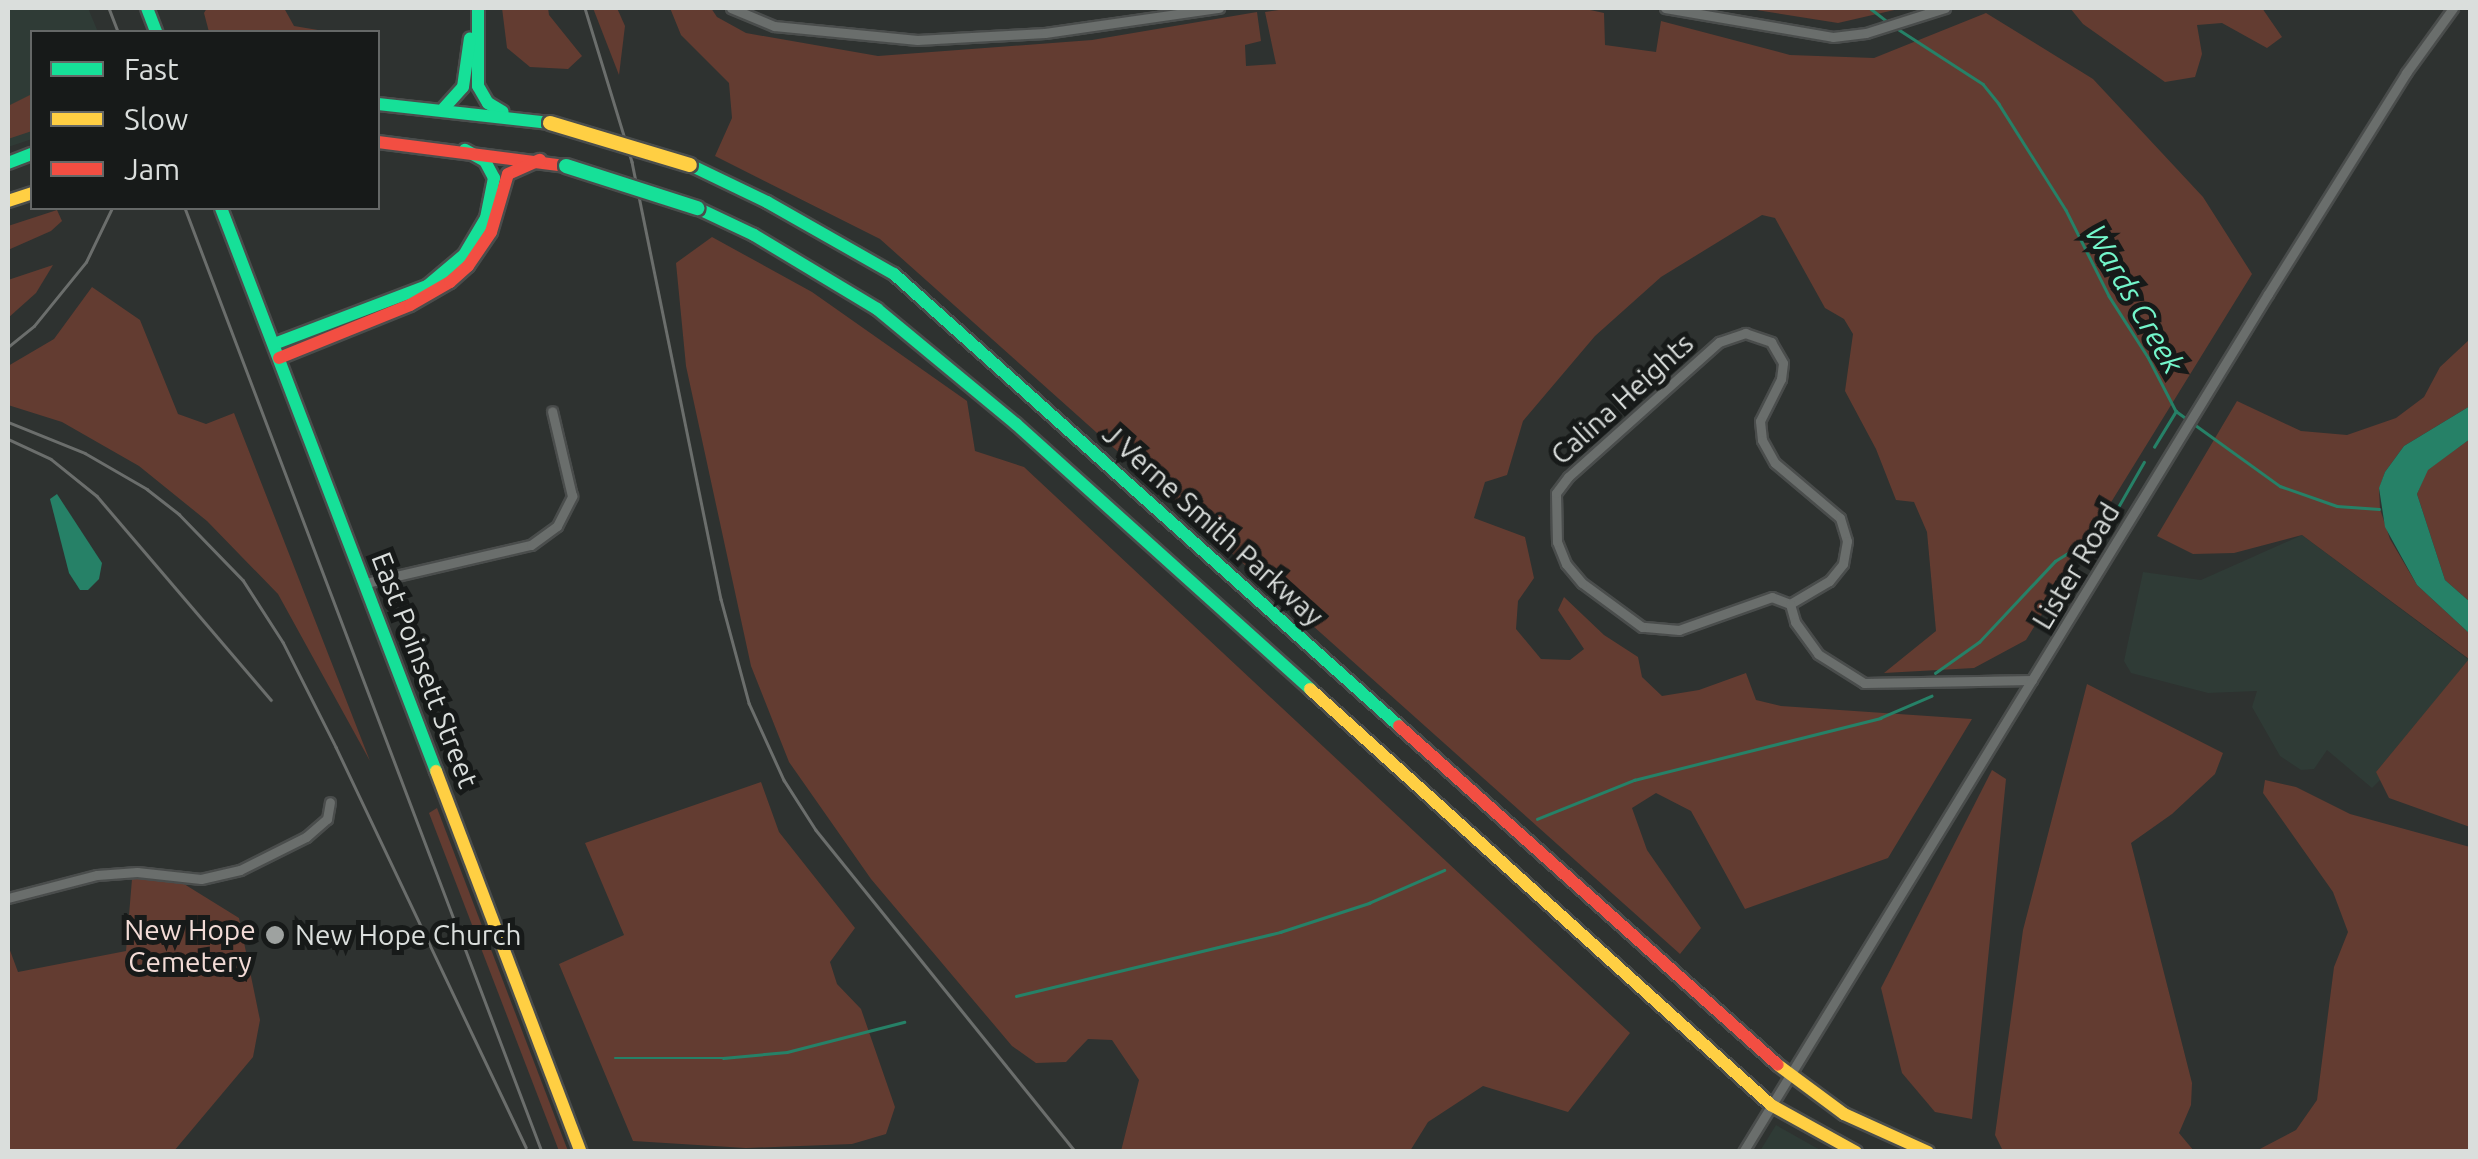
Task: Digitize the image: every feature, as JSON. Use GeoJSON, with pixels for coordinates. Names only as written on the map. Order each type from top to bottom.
{"type":"FeatureCollection","features":[{"type":"Feature","properties":{"kind":"main road"},"geometry":{"type":"LineString","coordinates":[[444,108],[458,97],[468,68],[468,8]]}},
{"type":"Feature","properties":{"kind":"main road"},"geometry":{"type":"LineString","coordinates":[[478,8],[480,92],[508,115]]}},
{"type":"Feature","properties":{"kind":"main road","name":"J Verne Smith Parkway"},"geometry":{"type":"LineString","coordinates":[[380,104],[508,115],[550,123],[690,165],[768,202],[894,274],[1790,1075],[1844,1114],[1928,1152]]}},
{"type":"Feature","properties":{"kind":"main road","name":"J Verne Smith Parkway"},"geometry":{"type":"LineString","coordinates":[[380,142],[540,160],[697,208],[754,235],[877,309],[1016,424],[1771,1105],[1856,1152]]}},
{"type":"Feature","properties":{"kind":"main road"},"geometry":{"type":"LineString","coordinates":[[277,351],[427,286],[464,255],[486,218],[494,178],[485,161],[466,150]]}},
{"type":"Feature","properties":{"kind":"main road"},"geometry":{"type":"LineString","coordinates":[[277,351],[410,306],[450,282],[468,266],[491,232],[508,174],[540,160]]}},
{"type":"Feature","properties":{"kind":"main road","name":"East Poinsett Street"},"geometry":{"type":"LineString","coordinates":[[222,210],[580,1152]]}},
{"type":"Feature","properties":{"kind":"street"},"geometry":{"type":"LineString","coordinates":[[730,8],[774,26],[917,40],[1046,33],[1220,8]]}},
{"type":"Feature","properties":{"kind":"street"},"geometry":{"type":"LineString","coordinates":[[1665,8],[1816,36],[1850,36],[1945,8]]}},
{"type":"Feature","properties":{"kind":"street","name":"Lister Road"},"geometry":{"type":"LineString","coordinates":[[1743,1152],[2193,415],[2406,74],[2453,8]]}},
{"type":"Feature","properties":{"kind":"street","name":"Calina Heights"},"geometry":{"type":"LineString","coordinates":[[1736,334],[1763,337],[1776,348],[1783,363],[1781,379],[1760,421],[1768,452],[1832,509],[1845,529],[1846,552],[1836,574],[1790,604],[1767,598],[1679,630],[1654,630],[1631,621],[1582,582],[1566,564],[1557,542],[1554,502],[1560,484],[1719,342],[1736,334]]}},
{"type":"Feature","properties":{"kind":"street"},"geometry":{"type":"LineString","coordinates":[[366,583],[531,545],[557,526],[572,496],[552,411]]}},
{"type":"Feature","properties":{"kind":"street"},"geometry":{"type":"LineString","coordinates":[[1790,604],[1795,622],[1818,654],[1864,684],[2032,680]]}},
{"type":"Feature","properties":{"kind":"street"},"geometry":{"type":"LineString","coordinates":[[8,898],[98,874],[137,872],[201,878],[240,870],[306,837],[327,819],[330,802]]}},
{"type":"Feature","properties":{"kind":"shaded area"},"geometry":{"type":"Polygon","coordinates":[[[8,8],[88,8],[97,30],[30,30],[30,140],[8,147],[8,8]]]}},
{"type":"Feature","properties":{"kind":"shaded area"},"geometry":{"type":"Polygon","coordinates":[[[2470,406],[2470,439],[2428,470],[2417,494],[2445,580],[2470,602],[2470,634],[2417,585],[2385,527],[2379,488],[2385,472],[2404,446],[2470,406]]]}},
{"type":"Feature","properties":{"kind":"shaded area"},"geometry":{"type":"Polygon","coordinates":[[[57,494],[102,563],[99,579],[88,590],[80,590],[69,573],[50,499],[57,494]]]}},
{"type":"Feature","properties":{"kind":"shaded area"},"geometry":{"type":"Polygon","coordinates":[[[2302,535],[2469,660],[2376,772],[2381,779],[2372,788],[2327,750],[2314,769],[2301,770],[2280,756],[2252,707],[2257,691],[2208,693],[2131,673],[2124,661],[2143,572],[2201,580],[2302,535]]]}},
{"type":"Feature","properties":{"kind":"shaded area"},"geometry":{"type":"Polygon","coordinates":[[[1776,1125],[1822,1151],[1760,1151],[1776,1125]]]}},
{"type":"Feature","properties":{"kind":"green space"},"geometry":{"type":"Polygon","coordinates":[[[207,8],[284,8],[294,26],[318,30],[208,30],[204,13],[207,8]]]}},
{"type":"Feature","properties":{"kind":"green space"},"geometry":{"type":"Polygon","coordinates":[[[502,8],[548,8],[549,15],[582,56],[568,69],[530,67],[507,48],[502,8]]]}},
{"type":"Feature","properties":{"kind":"green space"},"geometry":{"type":"Polygon","coordinates":[[[593,8],[617,8],[625,26],[619,75],[593,8]]]}},
{"type":"Feature","properties":{"kind":"green space"},"geometry":{"type":"Polygon","coordinates":[[[670,8],[711,8],[717,17],[746,33],[878,56],[1092,40],[1257,12],[1261,41],[1245,45],[1246,66],[1276,64],[1265,12],[1293,8],[1581,8],[1604,13],[1605,45],[1656,52],[1661,21],[1790,55],[1874,58],[1986,13],[2093,79],[2203,197],[2252,274],[2026,640],[1974,668],[1884,673],[1936,631],[1927,532],[1914,502],[1896,500],[1876,449],[1845,391],[1853,334],[1844,319],[1825,308],[1775,218],[1762,215],[1661,277],[1595,336],[1523,421],[1507,475],[1485,482],[1474,518],[1525,537],[1534,578],[1518,601],[1516,629],[1541,659],[1570,660],[1584,649],[1558,610],[1564,597],[1604,635],[1638,657],[1642,677],[1662,696],[1699,690],[1746,673],[1756,700],[1781,706],[1972,719],[1888,858],[1745,909],[1691,811],[1656,793],[1632,808],[1647,850],[1701,928],[1680,954],[880,239],[715,156],[732,118],[729,83],[681,35],[670,8]]]}},
{"type":"Feature","properties":{"kind":"green space"},"geometry":{"type":"Polygon","coordinates":[[[1744,8],[1903,8],[1838,23],[1744,8]]]}},
{"type":"Feature","properties":{"kind":"green space"},"geometry":{"type":"Polygon","coordinates":[[[2070,8],[2262,8],[2282,37],[2267,48],[2222,23],[2197,25],[2202,54],[2195,77],[2165,82],[2083,24],[2070,8]]]}},
{"type":"Feature","properties":{"kind":"green space"},"geometry":{"type":"Polygon","coordinates":[[[30,95],[30,132],[8,139],[8,106],[30,95]]]}},
{"type":"Feature","properties":{"kind":"green space"},"geometry":{"type":"Polygon","coordinates":[[[57,210],[62,221],[51,231],[8,250],[8,226],[57,210]]]}},
{"type":"Feature","properties":{"kind":"green space"},"geometry":{"type":"Polygon","coordinates":[[[712,237],[812,292],[967,401],[975,451],[1024,467],[1630,1033],[1568,1112],[1483,1086],[1428,1122],[1410,1151],[1121,1151],[1139,1080],[1112,1040],[1088,1039],[1066,1062],[1036,1063],[1012,1046],[871,879],[789,762],[751,666],[686,366],[676,263],[712,237]]]}},
{"type":"Feature","properties":{"kind":"green space"},"geometry":{"type":"Polygon","coordinates":[[[53,265],[36,293],[8,318],[8,280],[53,265]]]}},
{"type":"Feature","properties":{"kind":"green space"},"geometry":{"type":"Polygon","coordinates":[[[92,287],[140,320],[178,414],[206,424],[234,413],[370,761],[278,594],[207,521],[139,466],[62,422],[8,405],[8,366],[54,339],[92,287]]]}},
{"type":"Feature","properties":{"kind":"green space"},"geometry":{"type":"Polygon","coordinates":[[[2470,339],[2470,406],[2404,446],[2385,472],[2379,489],[2380,509],[2390,539],[2417,585],[2470,634],[2470,827],[2389,798],[2376,772],[2469,659],[2302,535],[2234,553],[2193,554],[2157,536],[2237,401],[2301,431],[2347,435],[2396,418],[2424,397],[2440,367],[2470,339]]]}},
{"type":"Feature","properties":{"kind":"green space"},"geometry":{"type":"Polygon","coordinates":[[[2470,439],[2470,602],[2445,580],[2417,494],[2427,470],[2470,439]]]}},
{"type":"Feature","properties":{"kind":"green space"},"geometry":{"type":"Polygon","coordinates":[[[2087,684],[2223,753],[2215,774],[2172,814],[2131,843],[2192,1083],[2191,1105],[2179,1133],[2194,1151],[2003,1151],[1995,1135],[2023,930],[2087,684]]]}},
{"type":"Feature","properties":{"kind":"green space"},"geometry":{"type":"Polygon","coordinates":[[[1992,770],[2006,779],[1972,1119],[1935,1112],[1902,1073],[1881,988],[1992,770]]]}},
{"type":"Feature","properties":{"kind":"green space"},"geometry":{"type":"Polygon","coordinates":[[[2265,780],[2296,787],[2350,814],[2470,847],[2470,1151],[2256,1151],[2296,1130],[2317,1100],[2334,967],[2348,932],[2333,892],[2263,793],[2265,780]]]}},
{"type":"Feature","properties":{"kind":"green space"},"geometry":{"type":"Polygon","coordinates":[[[761,782],[779,832],[855,928],[830,962],[837,984],[861,1009],[895,1107],[886,1134],[852,1144],[746,1148],[633,1141],[559,964],[624,935],[585,843],[761,782]]]}},
{"type":"Feature","properties":{"kind":"green space"},"geometry":{"type":"Polygon","coordinates":[[[437,808],[568,1151],[559,1151],[429,813],[437,808]]]}},
{"type":"Feature","properties":{"kind":"green space","name":"New Hope Cemetery"},"geometry":{"type":"Polygon","coordinates":[[[132,879],[176,879],[239,918],[260,1020],[253,1057],[174,1151],[8,1151],[8,945],[18,972],[126,951],[132,879]]]}},
{"type":"Feature","properties":{"kind":"waterway","name":"Wards Creek"},"geometry":{"type":"LineString","coordinates":[[1870,8],[1888,22]]}},
{"type":"Feature","properties":{"kind":"waterway","name":"Wards Creek"},"geometry":{"type":"LineString","coordinates":[[1895,27],[1983,84],[1999,104],[2066,210],[2109,296],[2176,411],[2280,486],[2337,506],[2379,509]]}},
{"type":"Feature","properties":{"kind":"waterway"},"geometry":{"type":"LineString","coordinates":[[2154,447],[2176,411]]}},
{"type":"Feature","properties":{"kind":"waterway"},"geometry":{"type":"LineString","coordinates":[[1935,673],[1979,642],[2055,561],[2105,530],[2144,462]]}},
{"type":"Feature","properties":{"kind":"waterway"},"geometry":{"type":"LineString","coordinates":[[1537,819],[1634,780],[1880,718],[1931,696]]}},
{"type":"Feature","properties":{"kind":"waterway"},"geometry":{"type":"LineString","coordinates":[[1016,996],[1280,932],[1369,903],[1444,870]]}},
{"type":"Feature","properties":{"kind":"waterway"},"geometry":{"type":"LineString","coordinates":[[615,1058],[723,1058],[787,1052],[904,1022]]}},
{"type":"Feature","properties":{"kind":"railway"},"geometry":{"type":"LineString","coordinates":[[109,8],[117,30]]}},
{"type":"Feature","properties":{"kind":"railway"},"geometry":{"type":"LineString","coordinates":[[585,8],[632,162],[721,599],[749,703],[784,780],[816,830],[1076,1152]]}},
{"type":"Feature","properties":{"kind":"railway"},"geometry":{"type":"LineString","coordinates":[[8,347],[34,326],[86,262],[111,210]]}},
{"type":"Feature","properties":{"kind":"railway"},"geometry":{"type":"LineString","coordinates":[[186,210],[542,1152]]}},
{"type":"Feature","properties":{"kind":"railway"},"geometry":{"type":"LineString","coordinates":[[8,422],[85,453],[147,489],[179,514],[243,580],[283,642],[336,747],[526,1147]]}},
{"type":"Feature","properties":{"kind":"railway"},"geometry":{"type":"LineString","coordinates":[[8,439],[51,459],[97,496],[271,700]]}},
{"type":"Feature","properties":{"kind":"traffic: fast"},"geometry":{"type":"LineString","coordinates":[[147,8],[155,30]]}},
{"type":"Feature","properties":{"kind":"traffic: fast"},"geometry":{"type":"LineString","coordinates":[[478,8],[478,86],[488,103],[503,112]]}},
{"type":"Feature","properties":{"kind":"traffic: fast"},"geometry":{"type":"LineString","coordinates":[[444,108],[463,87],[470,38]]}},
{"type":"Feature","properties":{"kind":"traffic: fast"},"geometry":{"type":"LineString","coordinates":[[380,104],[550,123]]}},
{"type":"Feature","properties":{"kind":"traffic: fast"},"geometry":{"type":"LineString","coordinates":[[274,344],[427,286],[464,255],[486,218],[494,178],[485,161],[465,150]]}},
{"type":"Feature","properties":{"kind":"traffic: fast"},"geometry":{"type":"LineString","coordinates":[[8,163],[30,155]]}},
{"type":"Feature","properties":{"kind":"traffic: fast"},"geometry":{"type":"LineString","coordinates":[[690,165],[767,202],[894,274],[1399,726]]}},
{"type":"Feature","properties":{"kind":"traffic: fast"},"geometry":{"type":"LineString","coordinates":[[566,166],[697,208]]}},
{"type":"Feature","properties":{"kind":"traffic: fast"},"geometry":{"type":"LineString","coordinates":[[697,208],[754,235],[877,309],[1016,424],[1310,689]]}},
{"type":"Feature","properties":{"kind":"traffic: fast"},"geometry":{"type":"LineString","coordinates":[[222,210],[436,771]]}},
{"type":"Feature","properties":{"kind":"traffic: slow"},"geometry":{"type":"LineString","coordinates":[[550,123],[690,165]]}},
{"type":"Feature","properties":{"kind":"traffic: slow"},"geometry":{"type":"LineString","coordinates":[[8,201],[30,194]]}},
{"type":"Feature","properties":{"kind":"traffic: slow"},"geometry":{"type":"LineString","coordinates":[[1310,689],[1771,1105],[1856,1152]]}},
{"type":"Feature","properties":{"kind":"traffic: slow"},"geometry":{"type":"LineString","coordinates":[[436,771],[581,1152]]}},
{"type":"Feature","properties":{"kind":"traffic: slow"},"geometry":{"type":"LineString","coordinates":[[1778,1065],[1844,1114],[1928,1152]]}},
{"type":"Feature","properties":{"kind":"traffic: jam"},"geometry":{"type":"LineString","coordinates":[[380,142],[566,166]]}},
{"type":"Feature","properties":{"kind":"traffic: jam"},"geometry":{"type":"LineString","coordinates":[[279,358],[410,305],[450,282],[468,266],[491,232],[508,174],[540,160]]}},
{"type":"Feature","properties":{"kind":"traffic: jam"},"geometry":{"type":"LineString","coordinates":[[1399,726],[1778,1065]]}},
{"type":"Feature","properties":{"kind":"place","name":"New Hope Church"},"geometry":{"type":"Point","coordinates":[275,935]}}]}
